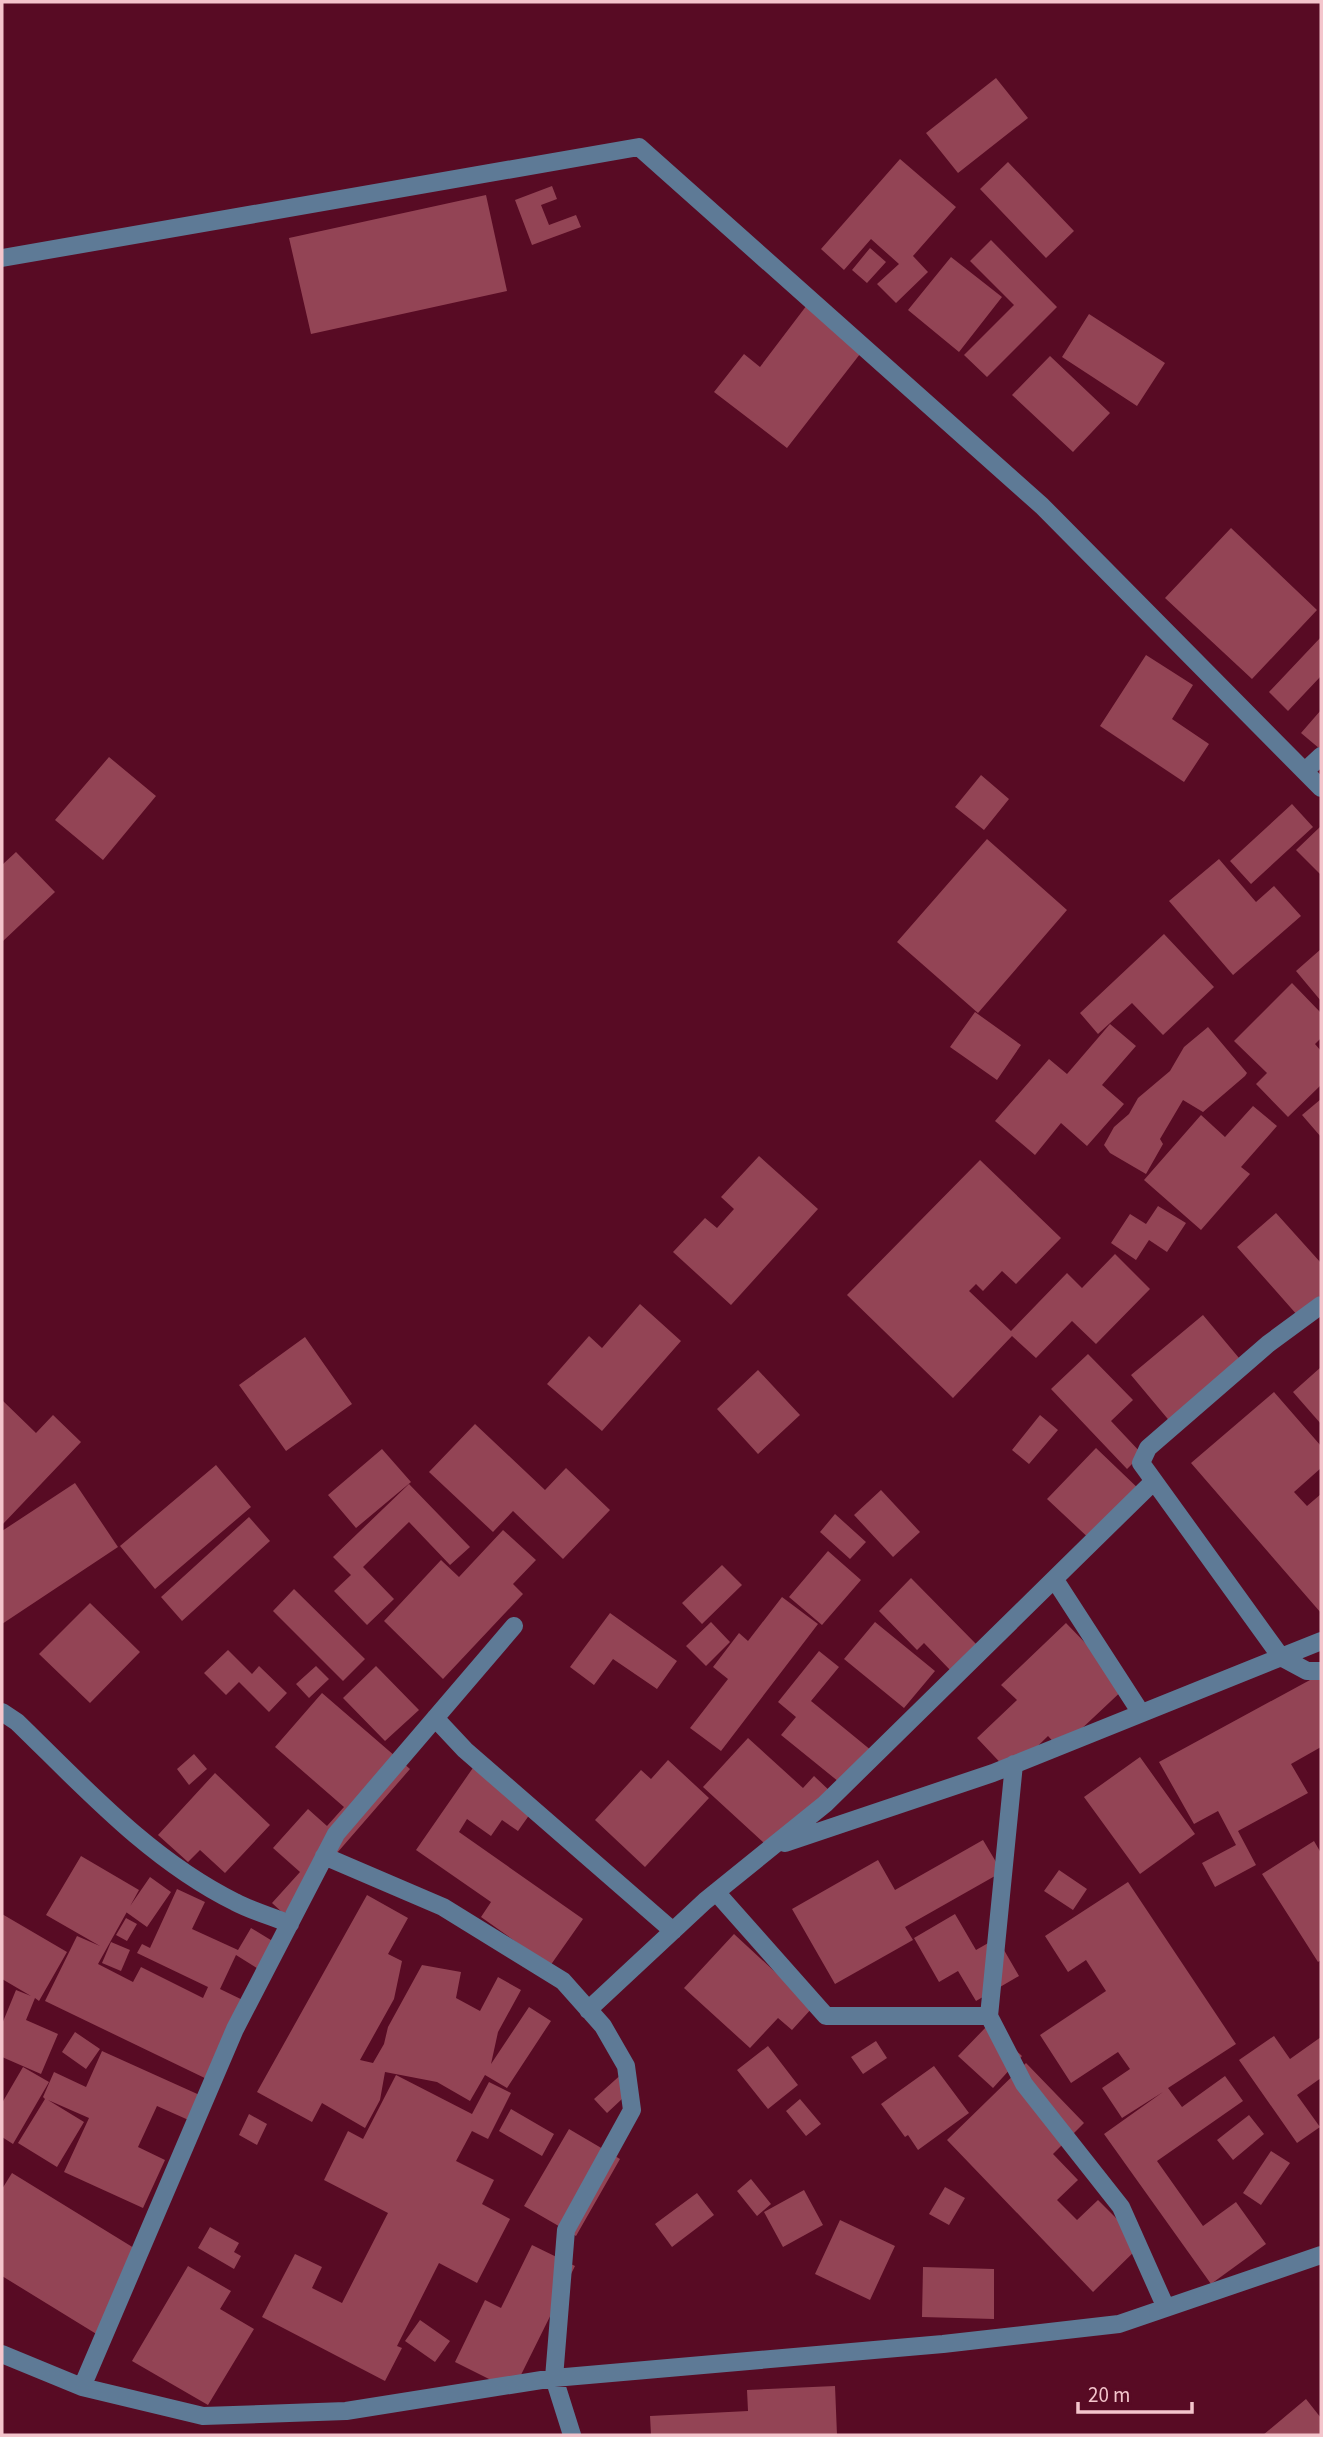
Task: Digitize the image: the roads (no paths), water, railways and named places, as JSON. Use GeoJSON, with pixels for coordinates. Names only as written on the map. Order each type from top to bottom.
{"type":"FeatureCollection","features":[{"type":"Feature","properties":{"kind":"street"},"geometry":{"type":"LineString","coordinates":[[2,258],[639,147],[1042,506],[1321,788]]}},
{"type":"Feature","properties":{"kind":"street"},"geometry":{"type":"LineString","coordinates":[[1305,771],[1321,756]]}},
{"type":"Feature","properties":{"kind":"street"},"geometry":{"type":"LineString","coordinates":[[1321,1306],[1268,1345],[1148,1448],[1141,1463],[1281,1657],[1307,1671],[1321,1671]]}},
{"type":"Feature","properties":{"kind":"street"},"geometry":{"type":"LineString","coordinates":[[588,2010],[716,1892],[825,1804],[1153,1482]]}},
{"type":"Feature","properties":{"kind":"street"},"geometry":{"type":"LineString","coordinates":[[1055,1580],[1141,1713]]}},
{"type":"Feature","properties":{"kind":"street"},"geometry":{"type":"LineString","coordinates":[[82,2387],[235,2029],[336,1833],[514,1626]]}},
{"type":"Feature","properties":{"kind":"street"},"geometry":{"type":"LineString","coordinates":[[772,1847],[1014,1764],[1321,1641]]}},
{"type":"Feature","properties":{"kind":"street"},"geometry":{"type":"LineString","coordinates":[[2,1712],[17,1722],[114,1817],[185,1872],[235,1902],[290,1924]]}},
{"type":"Feature","properties":{"kind":"street"},"geometry":{"type":"LineString","coordinates":[[435,1718],[475,1759],[673,1931]]}},
{"type":"Feature","properties":{"kind":"street"},"geometry":{"type":"LineString","coordinates":[[1014,1764],[989,2016],[1024,2084],[1121,2207],[1166,2308]]}},
{"type":"Feature","properties":{"kind":"street"},"geometry":{"type":"LineString","coordinates":[[324,1856],[443,1907],[563,1981],[603,2026],[626,2066],[632,2110],[566,2231],[554,2378],[572,2435]]}},
{"type":"Feature","properties":{"kind":"street"},"geometry":{"type":"LineString","coordinates":[[716,1892],[826,2016],[989,2016]]}},
{"type":"Feature","properties":{"kind":"street"},"geometry":{"type":"LineString","coordinates":[[2,2354],[82,2387],[203,2416],[346,2411],[554,2378],[943,2344],[1119,2324],[1321,2255]]}}]}
